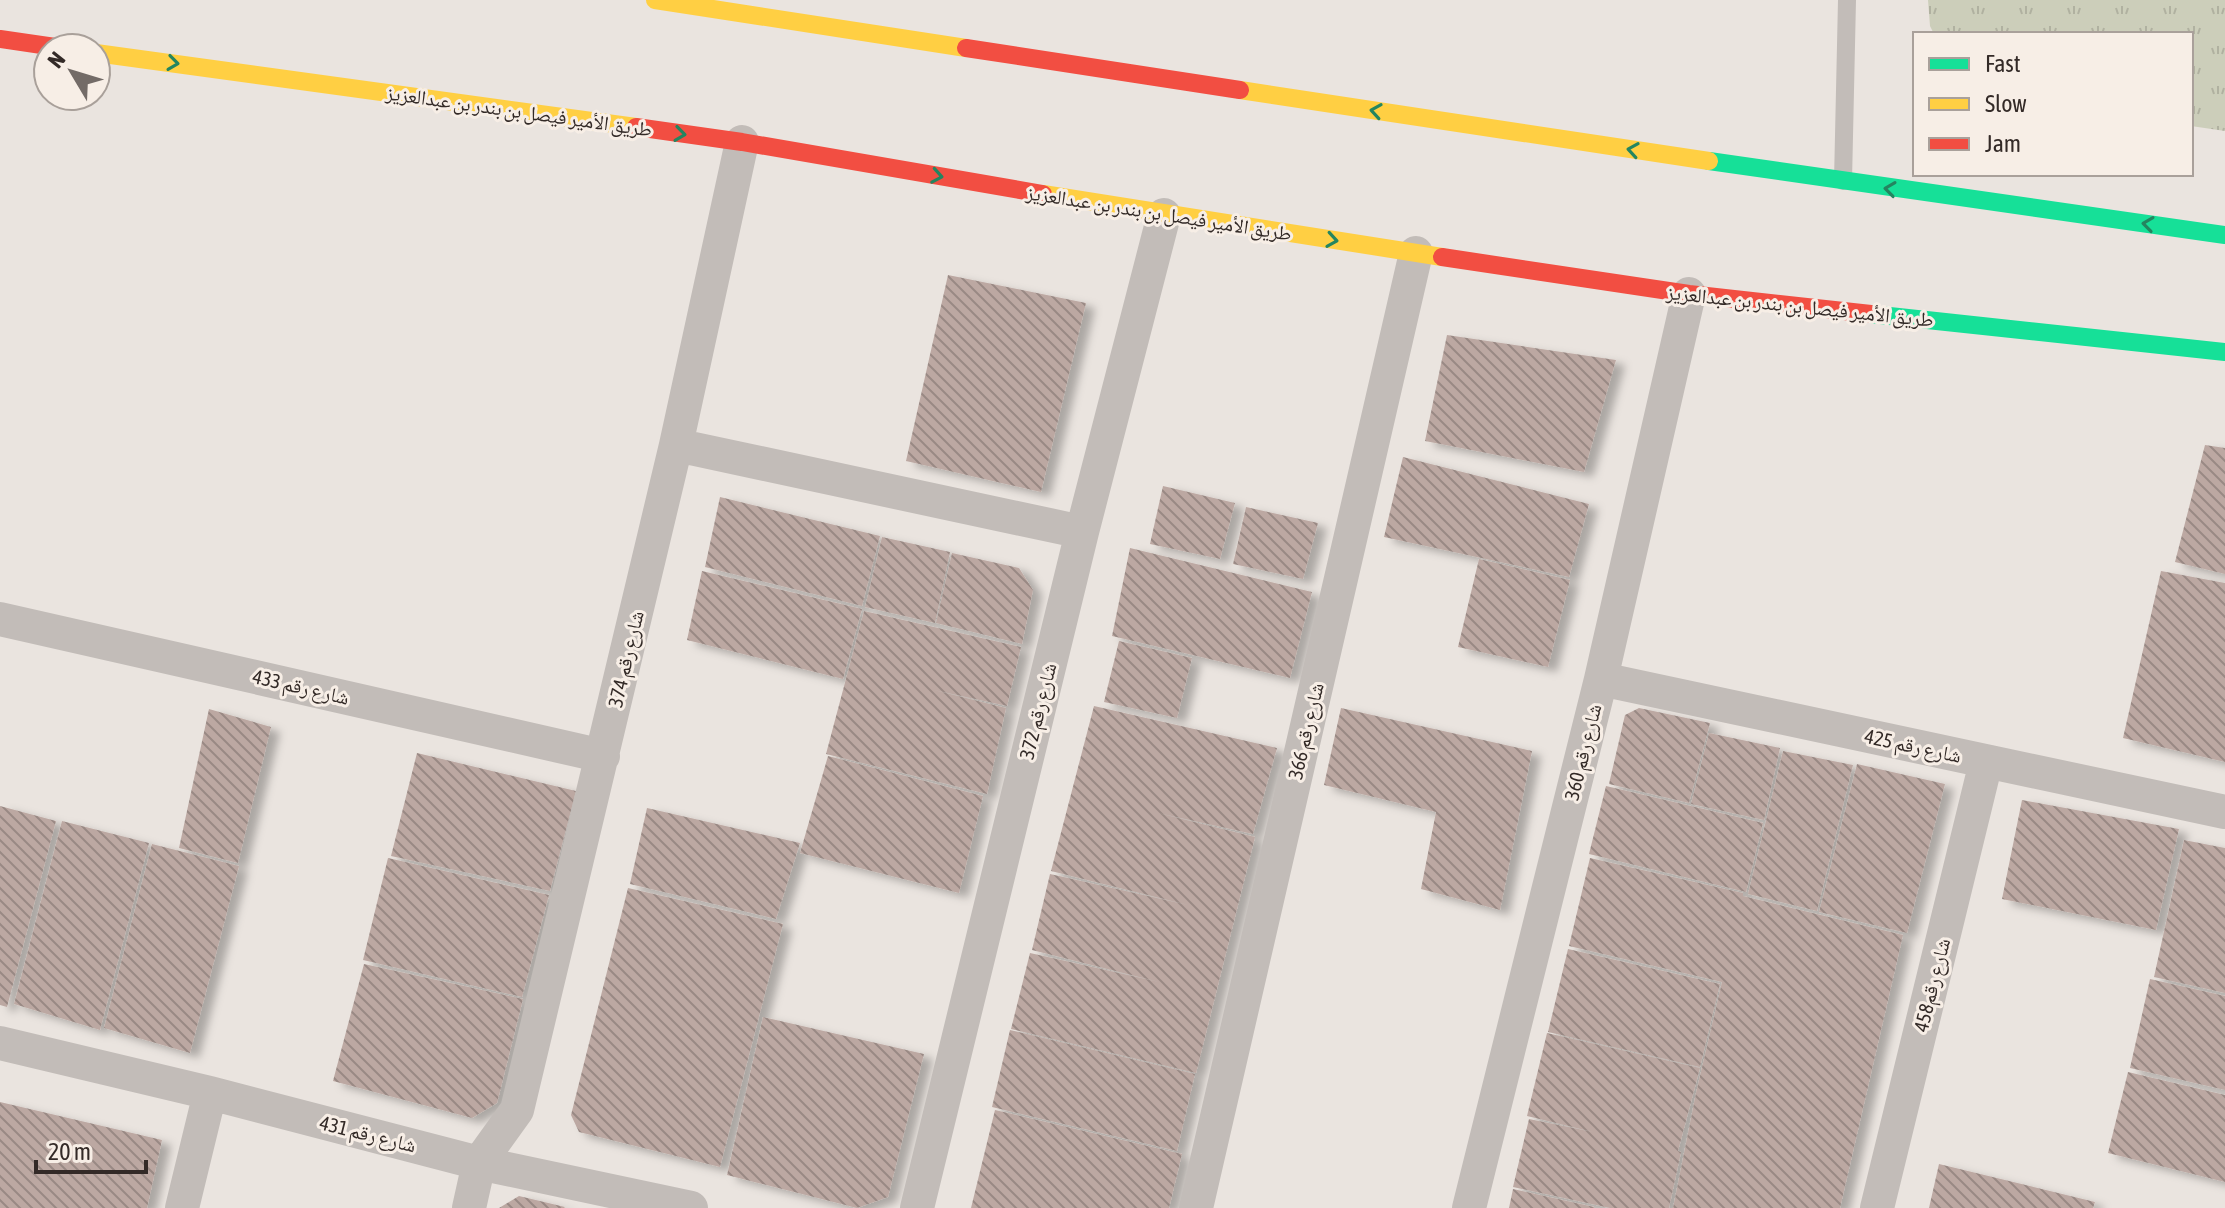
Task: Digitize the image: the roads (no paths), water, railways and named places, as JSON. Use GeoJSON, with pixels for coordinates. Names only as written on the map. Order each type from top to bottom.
{"type":"FeatureCollection","features":[{"type":"Feature","properties":{"kind":"main road"},"geometry":{"type":"LineString","coordinates":[[655,0],[1843,182],[2225,235]]}},
{"type":"Feature","properties":{"kind":"main road"},"geometry":{"type":"LineString","coordinates":[[0,39],[32,44]]}},
{"type":"Feature","properties":{"kind":"main road","name":"طريق الأمير فيصل بن بندر بن عبدالعزيز"},"geometry":{"type":"LineString","coordinates":[[112,55],[742,142],[1164,215],[1689,294],[2225,352]]}},
{"type":"Feature","properties":{"kind":"street","name":"شارع رقم 374"},"geometry":{"type":"LineString","coordinates":[[479,1163],[517,1110],[676,445],[742,142]]}},
{"type":"Feature","properties":{"kind":"street","name":"شارع رقم 372"},"geometry":{"type":"LineString","coordinates":[[917,1208],[1082,532],[1164,215]]}},
{"type":"Feature","properties":{"kind":"street","name":"شارع رقم 366"},"geometry":{"type":"LineString","coordinates":[[1196,1208],[1416,253]]}},
{"type":"Feature","properties":{"kind":"street","name":"شارع رقم 360"},"geometry":{"type":"LineString","coordinates":[[1469,1208],[1601,679],[1689,294]]}},
{"type":"Feature","properties":{"kind":"street"},"geometry":{"type":"LineString","coordinates":[[676,445],[1082,532]]}},
{"type":"Feature","properties":{"kind":"street","name":"شارع رقم 433"},"geometry":{"type":"LineString","coordinates":[[0,619],[603,756]]}},
{"type":"Feature","properties":{"kind":"street","name":"شارع رقم 425"},"geometry":{"type":"LineString","coordinates":[[1601,679],[2225,812]]}},
{"type":"Feature","properties":{"kind":"street","name":"شارع رقم458"},"geometry":{"type":"LineString","coordinates":[[1877,1208],[1986,762]]}},
{"type":"Feature","properties":{"kind":"street","name":"شارع رقم 431"},"geometry":{"type":"LineString","coordinates":[[0,1043],[210,1093],[479,1163],[691,1208]]}},
{"type":"Feature","properties":{"kind":"street"},"geometry":{"type":"LineString","coordinates":[[182,1208],[210,1093]]}},
{"type":"Feature","properties":{"kind":"street"},"geometry":{"type":"LineString","coordinates":[[469,1208],[479,1163]]}},
{"type":"Feature","properties":{"kind":"lane"},"geometry":{"type":"LineString","coordinates":[[1843,182],[1847,0]]}}]}
